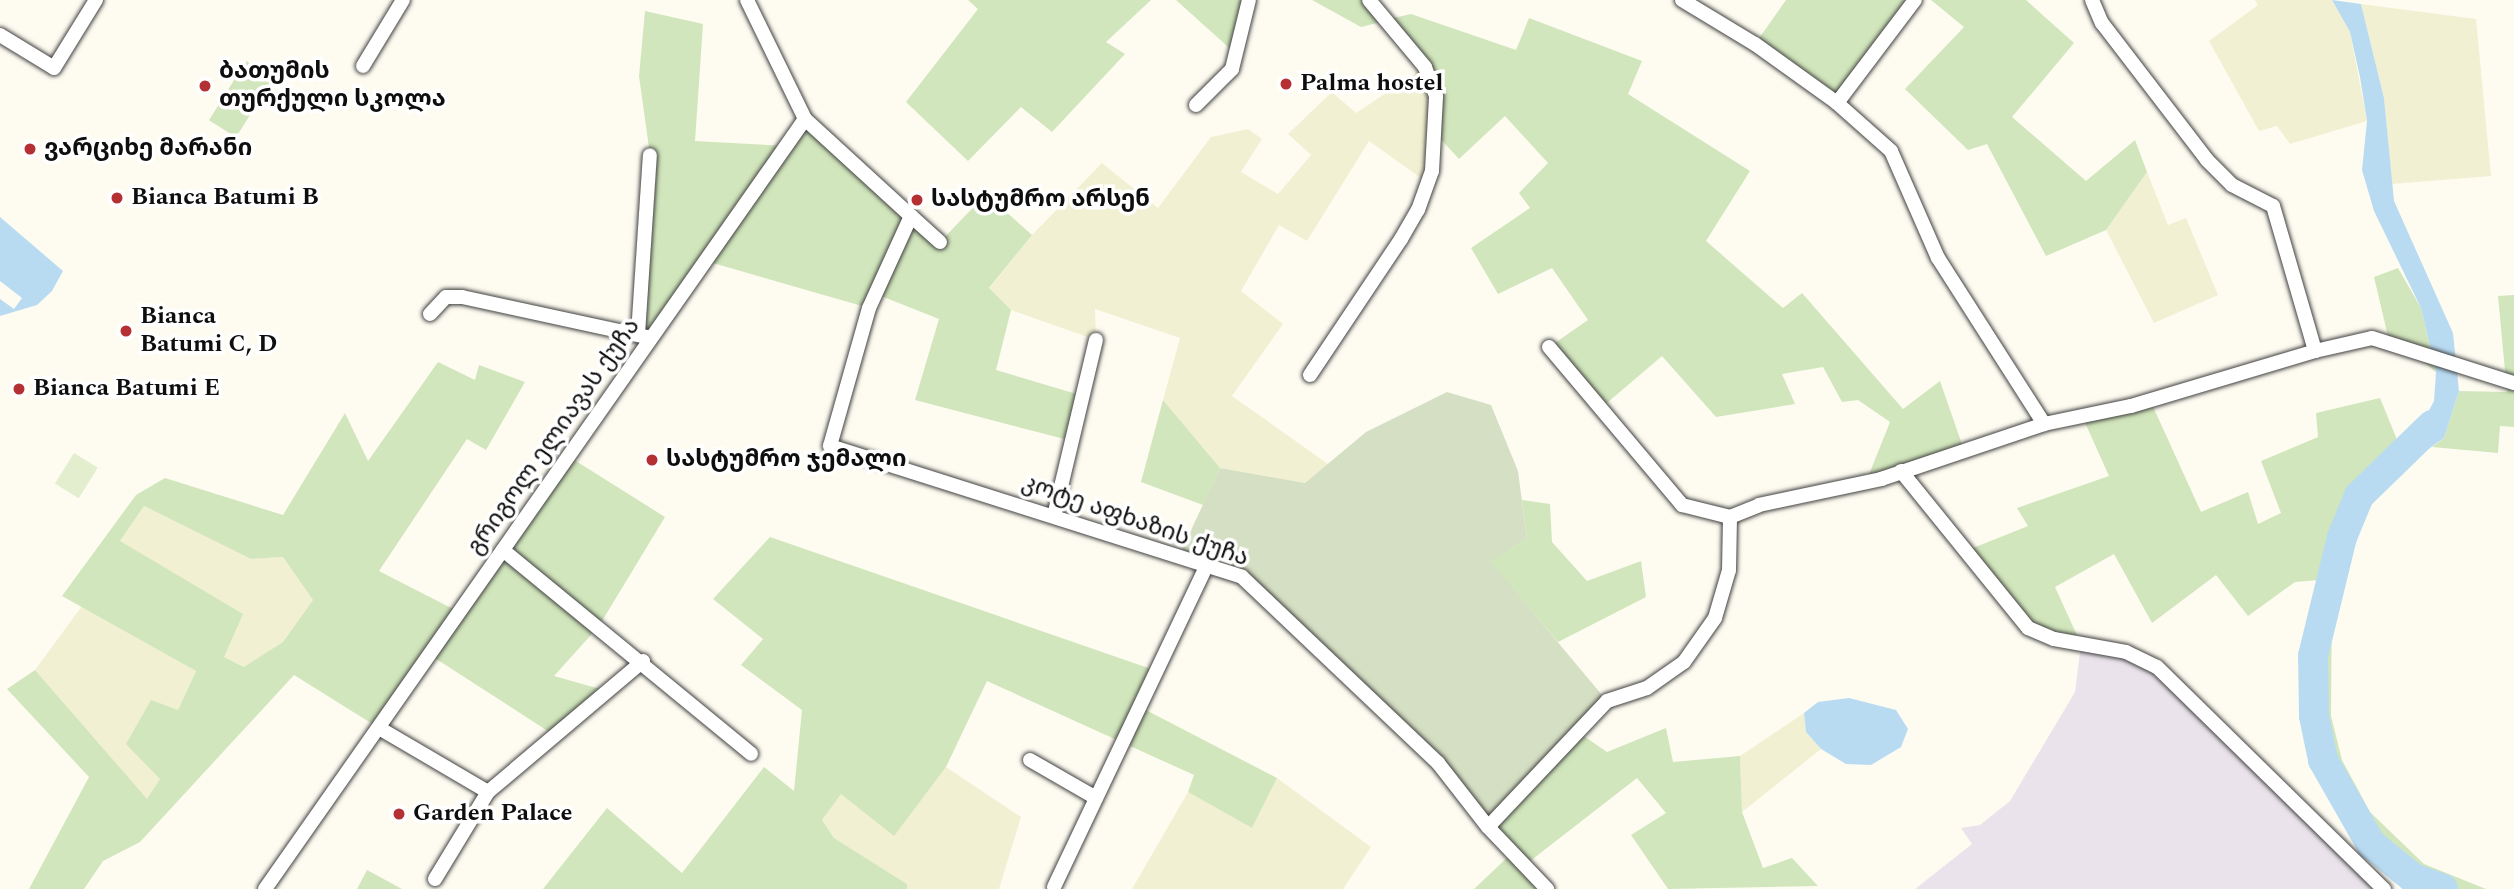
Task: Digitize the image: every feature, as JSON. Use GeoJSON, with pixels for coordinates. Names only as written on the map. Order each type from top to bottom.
{"type":"FeatureCollection","features":[{"type":"Feature","properties":{"kind":"street"},"geometry":{"type":"LineString","coordinates":[[1,39],[54,68],[96,0]]}},
{"type":"Feature","properties":{"kind":"street"},"geometry":{"type":"LineString","coordinates":[[363,66],[403,0]]}},
{"type":"Feature","properties":{"kind":"street"},"geometry":{"type":"LineString","coordinates":[[747,0],[805,119],[940,243]]}},
{"type":"Feature","properties":{"kind":"street"},"geometry":{"type":"LineString","coordinates":[[1196,105],[1232,69],[1249,0]]}},
{"type":"Feature","properties":{"kind":"street"},"geometry":{"type":"LineString","coordinates":[[1310,375],[1406,229],[1432,171],[1437,135],[1432,86],[1425,67],[1369,0]]}},
{"type":"Feature","properties":{"kind":"street"},"geometry":{"type":"LineString","coordinates":[[1682,0],[1755,44],[1837,103],[1891,151],[1938,258],[2044,424]]}},
{"type":"Feature","properties":{"kind":"street"},"geometry":{"type":"LineString","coordinates":[[1837,103],[1915,0]]}},
{"type":"Feature","properties":{"kind":"street"},"geometry":{"type":"LineString","coordinates":[[2092,0],[2102,23],[2207,160],[2232,185],[2273,206],[2315,351]]}},
{"type":"Feature","properties":{"kind":"street","name":"გრიგოლ ელიავას ქუჩა"},"geometry":{"type":"LineString","coordinates":[[265,889],[503,550],[644,336],[805,119]]}},
{"type":"Feature","properties":{"kind":"street"},"geometry":{"type":"LineString","coordinates":[[430,314],[446,297],[462,297],[644,336],[650,155]]}},
{"type":"Feature","properties":{"kind":"street","name":"კოტე აფხაზის ქუჩა"},"geometry":{"type":"LineString","coordinates":[[911,216],[869,309],[830,446],[1242,577],[1275,605],[1438,763],[1488,827],[1547,889]]}},
{"type":"Feature","properties":{"kind":"street"},"geometry":{"type":"LineString","coordinates":[[1549,346],[1682,505],[1730,517],[1759,505],[1901,471],[2044,424],[2131,406],[2315,351],[2372,338],[2477,375],[2514,383]]}},
{"type":"Feature","properties":{"kind":"street"},"geometry":{"type":"LineString","coordinates":[[1054,516],[1096,340]]}},
{"type":"Feature","properties":{"kind":"street"},"geometry":{"type":"LineString","coordinates":[[1901,471],[2028,628],[2054,639],[2126,652],[2157,667],[2384,889]]}},
{"type":"Feature","properties":{"kind":"street"},"geometry":{"type":"LineString","coordinates":[[1488,827],[1607,701],[1647,688],[1684,662],[1715,618],[1728,570],[1730,517]]}},
{"type":"Feature","properties":{"kind":"street"},"geometry":{"type":"LineString","coordinates":[[503,550],[643,661],[751,754]]}},
{"type":"Feature","properties":{"kind":"street"},"geometry":{"type":"LineString","coordinates":[[1054,887],[1207,565]]}},
{"type":"Feature","properties":{"kind":"street"},"geometry":{"type":"LineString","coordinates":[[435,879],[488,792],[643,661]]}},
{"type":"Feature","properties":{"kind":"street"},"geometry":{"type":"LineString","coordinates":[[379,728],[488,792]]}},
{"type":"Feature","properties":{"kind":"street"},"geometry":{"type":"LineString","coordinates":[[1030,761],[1096,798]]}},
{"type":"Feature","properties":{"kind":"shaded area"},"geometry":{"type":"Polygon","coordinates":[[[2255,0],[2332,0],[2350,32],[2367,121],[2290,144],[2277,126],[2259,131],[2209,41],[2258,5],[2255,0]]]}},
{"type":"Feature","properties":{"kind":"shaded area"},"geometry":{"type":"Polygon","coordinates":[[[2361,4],[2476,19],[2491,176],[2392,184],[2384,98],[2361,4]]]}},
{"type":"Feature","properties":{"kind":"shaded area"},"geometry":{"type":"Polygon","coordinates":[[[1425,67],[1436,96],[1428,183],[1369,141],[1307,241],[1279,225],[1241,291],[1283,324],[1232,396],[1328,464],[1305,483],[1220,468],[1163,400],[1180,338],[1095,309],[1096,340],[1011,310],[989,289],[1032,235],[1102,163],[1158,208],[1211,137],[1248,129],[1262,139],[1241,172],[1278,194],[1311,155],[1288,134],[1332,92],[1356,113],[1425,67]]]}},
{"type":"Feature","properties":{"kind":"shaded area"},"geometry":{"type":"Polygon","coordinates":[[[2147,172],[2168,225],[2186,218],[2218,295],[2154,323],[2106,230],[2147,172]]]}},
{"type":"Feature","properties":{"kind":"shaded area"},"geometry":{"type":"Polygon","coordinates":[[[144,506],[251,559],[283,557],[313,600],[283,642],[245,667],[224,657],[120,541],[144,506]]]}},
{"type":"Feature","properties":{"kind":"shaded area"},"geometry":{"type":"Polygon","coordinates":[[[82,606],[196,671],[178,710],[160,779],[147,800],[35,670],[82,606]]]}},
{"type":"Feature","properties":{"kind":"shaded area"},"geometry":{"type":"Polygon","coordinates":[[[2081,644],[2157,667],[2384,889],[1915,889],[1972,844],[1961,828],[1980,825],[2010,801],[2075,692],[2081,644]]]}},
{"type":"Feature","properties":{"kind":"shaded area"},"geometry":{"type":"Polygon","coordinates":[[[1804,713],[1806,732],[1821,749],[1742,812],[1740,756],[1804,713]]]}},
{"type":"Feature","properties":{"kind":"shaded area"},"geometry":{"type":"Polygon","coordinates":[[[946,767],[1021,817],[999,889],[907,889],[907,884],[834,838],[822,820],[841,793],[894,835],[946,767]]]}},
{"type":"Feature","properties":{"kind":"shaded area"},"geometry":{"type":"Polygon","coordinates":[[[1277,778],[1371,847],[1343,889],[1132,889],[1188,792],[1252,828],[1277,778]]]}},
{"type":"Feature","properties":{"kind":"green space"},"geometry":{"type":"Polygon","coordinates":[[[968,0],[1151,0],[1106,42],[1125,54],[1052,132],[1021,107],[968,161],[906,102],[978,9],[968,0]]]}},
{"type":"Feature","properties":{"kind":"green space"},"geometry":{"type":"Polygon","coordinates":[[[1176,0],[1249,0],[1236,54],[1176,0]]]}},
{"type":"Feature","properties":{"kind":"green space"},"geometry":{"type":"Polygon","coordinates":[[[1312,0],[1369,0],[1389,19],[1411,14],[1516,50],[1529,18],[1642,61],[1628,94],[1750,171],[1706,241],[1783,308],[1802,293],[1903,409],[1940,381],[1964,450],[1866,482],[1890,422],[1858,400],[1842,402],[1823,367],[1782,374],[1795,404],[1716,417],[1662,356],[1601,408],[1549,347],[1588,320],[1552,268],[1498,294],[1471,248],[1530,208],[1519,193],[1548,163],[1505,116],[1459,159],[1437,135],[1436,96],[1389,20],[1361,27],[1312,0]]]}},
{"type":"Feature","properties":{"kind":"green space"},"geometry":{"type":"Polygon","coordinates":[[[1786,0],[1915,0],[1837,103],[1755,44],[1786,0]]]}},
{"type":"Feature","properties":{"kind":"green space"},"geometry":{"type":"Polygon","coordinates":[[[1931,0],[2026,0],[2074,43],[2012,117],[2086,181],[2135,140],[2147,172],[2106,230],[2046,256],[1987,144],[1968,150],[1905,89],[1964,27],[1931,0]]]}},
{"type":"Feature","properties":{"kind":"green space"},"geometry":{"type":"Polygon","coordinates":[[[645,11],[703,24],[695,141],[786,146],[805,119],[940,242],[986,194],[1032,235],[989,288],[1011,310],[996,370],[1083,396],[1072,441],[915,400],[939,319],[876,294],[869,308],[706,261],[651,338],[638,334],[650,155],[639,76],[645,11]]]}},
{"type":"Feature","properties":{"kind":"green space"},"geometry":{"type":"Polygon","coordinates":[[[246,61],[273,78],[236,137],[209,120],[246,61]]]}},
{"type":"Feature","properties":{"kind":"green space"},"geometry":{"type":"Polygon","coordinates":[[[2398,268],[2421,308],[2436,372],[2413,353],[2390,345],[2374,277],[2398,268]]]}},
{"type":"Feature","properties":{"kind":"green space"},"geometry":{"type":"Polygon","coordinates":[[[2514,295],[2514,427],[2500,426],[2498,453],[2432,447],[2444,438],[2459,391],[2507,392],[2498,296],[2514,295]]]}},
{"type":"Feature","properties":{"kind":"green space"},"geometry":{"type":"Polygon","coordinates":[[[438,362],[475,380],[479,365],[525,382],[486,450],[467,439],[379,571],[459,612],[568,456],[665,517],[599,626],[554,676],[607,691],[554,735],[430,655],[379,728],[294,675],[140,842],[103,861],[84,889],[29,889],[89,777],[7,689],[35,670],[147,799],[160,779],[126,744],[151,700],[178,710],[196,671],[62,596],[136,495],[165,478],[283,515],[345,413],[368,461],[438,362]],[[144,506],[120,541],[243,614],[224,657],[244,667],[283,642],[313,600],[283,557],[251,559],[144,506]]]}},
{"type":"Feature","properties":{"kind":"green space"},"geometry":{"type":"Polygon","coordinates":[[[1447,392],[1491,405],[1518,471],[1527,539],[1490,561],[1607,701],[1488,827],[1438,763],[1242,577],[1179,556],[1220,468],[1305,483],[1366,432],[1447,392]]]}},
{"type":"Feature","properties":{"kind":"green space"},"geometry":{"type":"Polygon","coordinates":[[[2380,398],[2407,464],[2359,496],[2342,537],[2332,579],[2331,716],[2342,760],[2370,812],[2424,864],[2486,889],[2443,889],[2413,878],[2371,844],[2323,760],[2314,716],[2313,656],[2331,579],[2295,582],[2248,616],[2216,575],[2152,623],[2114,554],[2055,587],[2081,644],[2028,628],[1963,552],[2028,526],[2017,508],[2109,476],[2082,416],[2150,400],[2201,512],[2248,492],[2258,524],[2281,513],[2261,461],[2318,437],[2316,413],[2380,398]]]}},
{"type":"Feature","properties":{"kind":"green space"},"geometry":{"type":"Polygon","coordinates":[[[1163,400],[1220,468],[1203,505],[1141,482],[1163,400]]]}},
{"type":"Feature","properties":{"kind":"green space"},"geometry":{"type":"Polygon","coordinates":[[[74,453],[98,468],[79,498],[55,484],[74,453]]]}},
{"type":"Feature","properties":{"kind":"green space"},"geometry":{"type":"Polygon","coordinates":[[[1522,500],[1550,504],[1552,542],[1587,581],[1641,561],[1646,597],[1558,642],[1489,561],[1527,539],[1522,500]]]}},
{"type":"Feature","properties":{"kind":"green space"},"geometry":{"type":"Polygon","coordinates":[[[770,537],[1157,671],[1140,707],[1277,778],[1252,828],[1188,792],[1194,775],[987,681],[946,767],[894,836],[841,794],[822,820],[834,838],[907,884],[907,889],[543,889],[607,808],[682,873],[764,767],[794,791],[802,710],[741,665],[763,639],[713,599],[770,537]]]}},
{"type":"Feature","properties":{"kind":"green space"},"geometry":{"type":"Polygon","coordinates":[[[1666,728],[1673,762],[1740,756],[1742,812],[1763,868],[1792,858],[1818,886],[1668,889],[1631,835],[1666,813],[1637,778],[1525,865],[1542,883],[1536,889],[1474,889],[1512,853],[1488,827],[1578,732],[1607,752],[1666,728]]]}},
{"type":"Feature","properties":{"kind":"green space"},"geometry":{"type":"Polygon","coordinates":[[[367,870],[402,889],[357,889],[367,870]]]}},
{"type":"Feature","properties":{"kind":"water"},"geometry":{"type":"Polygon","coordinates":[[[2332,0],[2361,4],[2384,98],[2394,201],[2453,333],[2459,391],[2444,438],[2407,464],[2400,447],[2418,431],[2434,401],[2436,372],[2421,308],[2374,211],[2362,170],[2367,121],[2360,77],[2350,32],[2332,0]]]}},
{"type":"Feature","properties":{"kind":"water"},"geometry":{"type":"Polygon","coordinates":[[[0,217],[63,271],[52,291],[37,305],[0,316],[0,299],[14,309],[22,298],[0,281],[0,217]]]}},
{"type":"Feature","properties":{"kind":"water"},"geometry":{"type":"Polygon","coordinates":[[[1849,698],[1896,710],[1908,729],[1901,747],[1871,765],[1846,764],[1821,749],[1806,732],[1804,713],[1818,702],[1849,698]]]}},
{"type":"Feature","properties":{"kind":"waterway"},"geometry":{"type":"LineString","coordinates":[[2432,425],[2359,496],[2342,537],[2313,656],[2314,716],[2323,760],[2371,844],[2413,878],[2443,889]]}},
{"type":"Feature","properties":{"kind":"place","name":"Palma hostel"},"geometry":{"type":"Point","coordinates":[1286,84]}},
{"type":"Feature","properties":{"kind":"place","name":"ბათუმის თურქული სკოლა"},"geometry":{"type":"Point","coordinates":[205,86]}},
{"type":"Feature","properties":{"kind":"place","name":"ვარციხე მარანი"},"geometry":{"type":"Point","coordinates":[30,149]}},
{"type":"Feature","properties":{"kind":"place","name":"Bianca Batumi B"},"geometry":{"type":"Point","coordinates":[117,198]}},
{"type":"Feature","properties":{"kind":"place","name":"სასტუმრო არსენ"},"geometry":{"type":"Point","coordinates":[917,200]}},
{"type":"Feature","properties":{"kind":"place","name":"Bianca Batumi C, D"},"geometry":{"type":"Point","coordinates":[126,331]}},
{"type":"Feature","properties":{"kind":"place","name":"Bianca Batumi E"},"geometry":{"type":"Point","coordinates":[19,389]}},
{"type":"Feature","properties":{"kind":"place","name":"სასტუმრო ჯემალი"},"geometry":{"type":"Point","coordinates":[652,460]}},
{"type":"Feature","properties":{"kind":"place","name":"Garden Palace"},"geometry":{"type":"Point","coordinates":[399,814]}}]}
